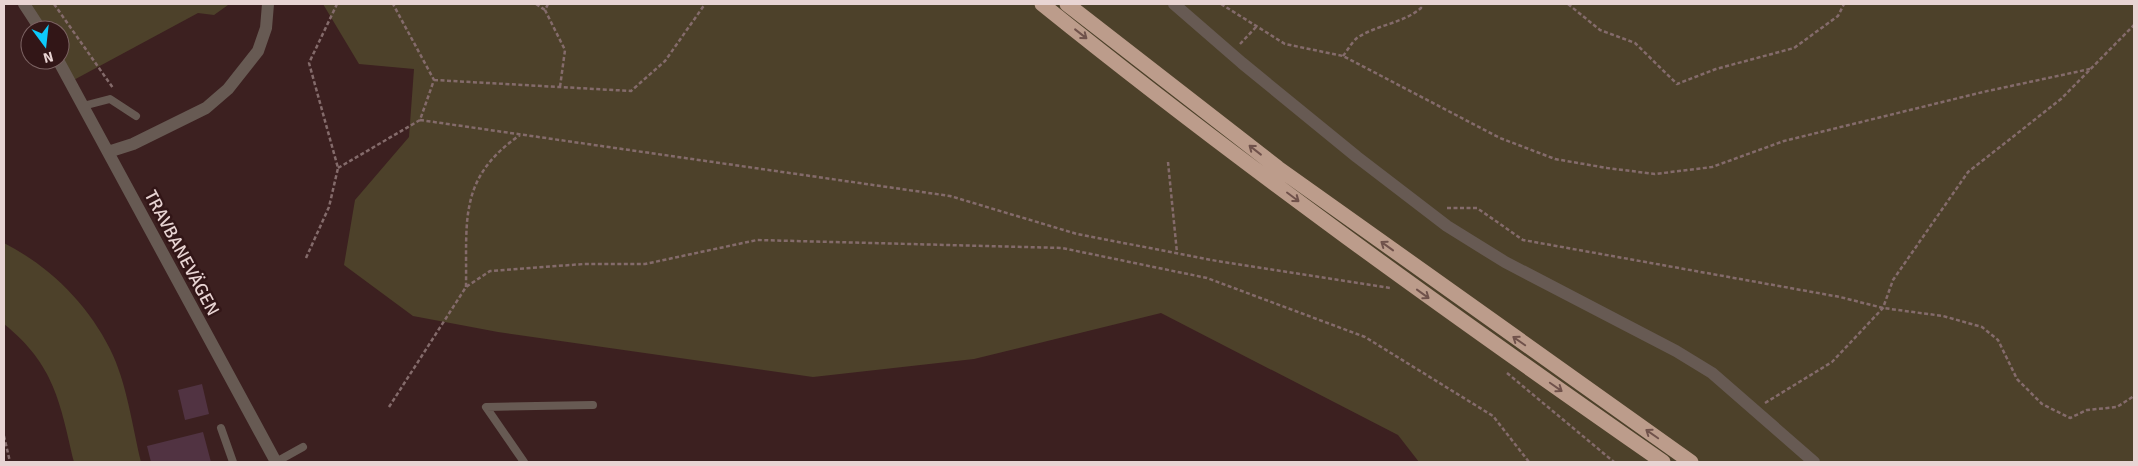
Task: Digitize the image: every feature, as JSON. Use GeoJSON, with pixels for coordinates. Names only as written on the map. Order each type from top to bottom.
{"type":"FeatureCollection","features":[{"type":"Feature","properties":{"kind":"highway"},"geometry":{"type":"LineString","coordinates":[[1042,4],[1198,126],[1423,294],[1664,462]]}},
{"type":"Feature","properties":{"kind":"highway"},"geometry":{"type":"LineString","coordinates":[[1067,4],[1278,168],[1691,462]]}},
{"type":"Feature","properties":{"kind":"street"},"geometry":{"type":"LineString","coordinates":[[24,4],[34,20]]}},
{"type":"Feature","properties":{"kind":"street"},"geometry":{"type":"LineString","coordinates":[[108,152],[133,144],[206,108],[222,94],[258,51],[266,28],[268,4]]}},
{"type":"Feature","properties":{"kind":"street"},"geometry":{"type":"LineString","coordinates":[[1174,4],[1230,53],[1357,157],[1446,226],[1505,262],[1676,351],[1712,373],[1814,462]]}},
{"type":"Feature","properties":{"kind":"street","name":"TRAVBANEVÄGEN"},"geometry":{"type":"LineString","coordinates":[[63,70],[276,462]]}},
{"type":"Feature","properties":{"kind":"lane"},"geometry":{"type":"LineString","coordinates":[[82,106],[110,100],[136,116]]}},
{"type":"Feature","properties":{"kind":"lane"},"geometry":{"type":"LineString","coordinates":[[524,462],[486,407],[593,405]]}},
{"type":"Feature","properties":{"kind":"lane"},"geometry":{"type":"LineString","coordinates":[[221,428],[233,462]]}},
{"type":"Feature","properties":{"kind":"lane"},"geometry":{"type":"LineString","coordinates":[[276,462],[304,447]]}},
{"type":"Feature","properties":{"kind":"path"},"geometry":{"type":"LineString","coordinates":[[54,4],[118,93]]}},
{"type":"Feature","properties":{"kind":"path"},"geometry":{"type":"LineString","coordinates":[[306,258],[329,207],[338,168],[309,63],[337,4]]}},
{"type":"Feature","properties":{"kind":"path"},"geometry":{"type":"LineString","coordinates":[[393,4],[434,80],[420,120]]}},
{"type":"Feature","properties":{"kind":"path"},"geometry":{"type":"LineString","coordinates":[[536,4],[545,10],[565,50],[560,87]]}},
{"type":"Feature","properties":{"kind":"path"},"geometry":{"type":"LineString","coordinates":[[545,10],[548,4]]}},
{"type":"Feature","properties":{"kind":"path"},"geometry":{"type":"LineString","coordinates":[[434,80],[631,91],[665,61],[705,4]]}},
{"type":"Feature","properties":{"kind":"path"},"geometry":{"type":"LineString","coordinates":[[1221,4],[1285,44],[1343,56],[1500,138],[1555,158],[1608,168],[1655,174],[1712,167],[1784,141],[1983,92],[2090,69]]}},
{"type":"Feature","properties":{"kind":"path"},"geometry":{"type":"LineString","coordinates":[[1343,56],[1356,38],[1394,21],[1413,15],[1421,8],[1421,4]]}},
{"type":"Feature","properties":{"kind":"path"},"geometry":{"type":"LineString","coordinates":[[1568,4],[1600,30],[1635,43],[1677,84],[1716,69],[1794,48],[1838,16],[1844,4]]}},
{"type":"Feature","properties":{"kind":"path"},"geometry":{"type":"LineString","coordinates":[[1754,410],[1832,362],[1883,308],[1893,280],[1968,172],[2061,99],[2134,25]]}},
{"type":"Feature","properties":{"kind":"path"},"geometry":{"type":"LineString","coordinates":[[1230,53],[1256,27]]}},
{"type":"Feature","properties":{"kind":"path"},"geometry":{"type":"LineString","coordinates":[[338,168],[420,120],[950,196],[1077,234],[1177,253],[1392,288]]}},
{"type":"Feature","properties":{"kind":"path"},"geometry":{"type":"LineString","coordinates":[[466,287],[468,207],[481,172],[501,149],[520,135]]}},
{"type":"Feature","properties":{"kind":"path"},"geometry":{"type":"LineString","coordinates":[[1168,162],[1177,253]]}},
{"type":"Feature","properties":{"kind":"path"},"geometry":{"type":"LineString","coordinates":[[1428,212],[1448,208],[1477,208],[1523,240],[1840,297],[1883,308],[1943,316],[1982,327],[1998,340],[2017,379],[2042,404],[2070,418],[2087,410],[2117,407],[2134,396]]}},
{"type":"Feature","properties":{"kind":"path"},"geometry":{"type":"LineString","coordinates":[[389,407],[466,287],[490,271],[584,264],[645,264],[756,240],[1062,248],[1207,278],[1365,336],[1493,416],[1529,462]]}},
{"type":"Feature","properties":{"kind":"path"},"geometry":{"type":"LineString","coordinates":[[1503,370],[1614,462]]}},
{"type":"Feature","properties":{"kind":"path"},"geometry":{"type":"LineString","coordinates":[[4,436],[10,462]]}},
{"type":"Feature","properties":{"kind":"shaded area"},"geometry":{"type":"Polygon","coordinates":[[[24,4],[228,5],[214,15],[198,13],[70,82],[65,70],[70,70],[70,20],[34,20],[24,4]]]}},
{"type":"Feature","properties":{"kind":"shaded area"},"geometry":{"type":"Polygon","coordinates":[[[323,4],[2134,4],[2134,462],[1419,462],[1398,435],[1161,313],[974,359],[813,377],[498,332],[413,316],[344,265],[355,200],[409,137],[414,69],[359,64],[323,4]]]}},
{"type":"Feature","properties":{"kind":"shaded area"},"geometry":{"type":"Polygon","coordinates":[[[4,243],[21,252],[65,287],[101,332],[121,376],[141,462],[74,462],[59,403],[45,370],[21,339],[4,324],[4,243]]]}},
{"type":"Feature","properties":{"kind":"building"},"geometry":{"type":"Polygon","coordinates":[[[202,384],[209,414],[185,420],[178,390],[202,384]]]}},
{"type":"Feature","properties":{"kind":"building"},"geometry":{"type":"Polygon","coordinates":[[[203,432],[211,462],[151,462],[147,446],[203,432]]]}}]}
